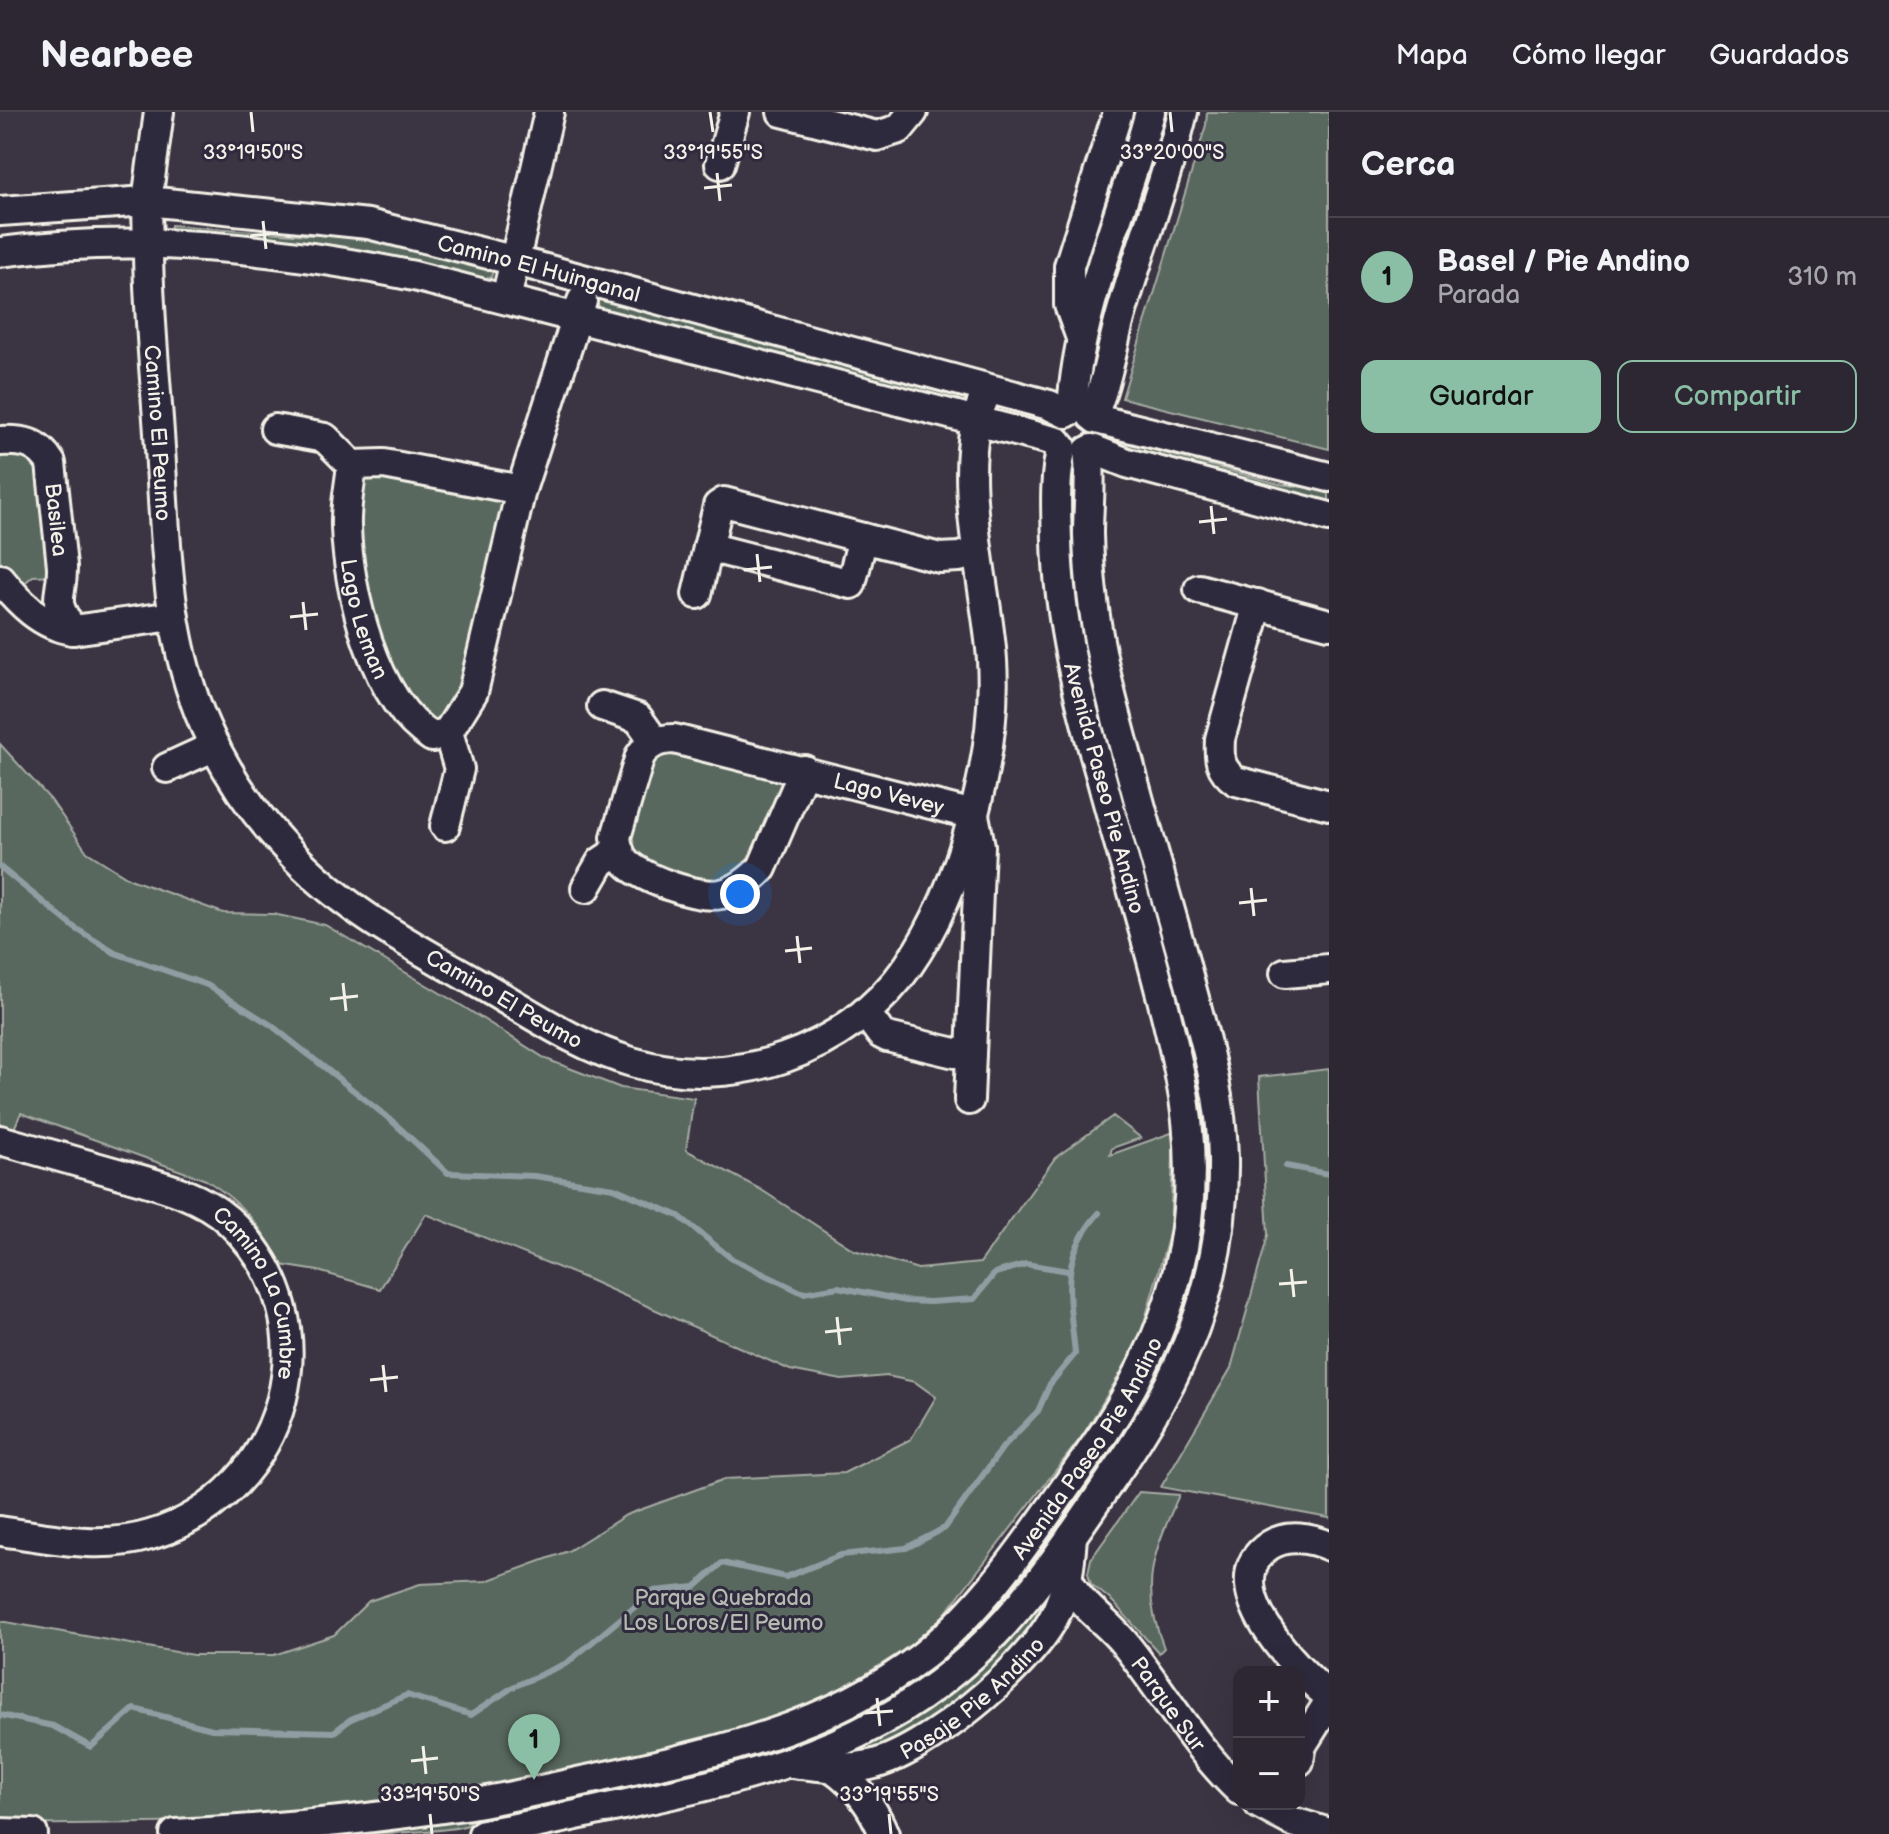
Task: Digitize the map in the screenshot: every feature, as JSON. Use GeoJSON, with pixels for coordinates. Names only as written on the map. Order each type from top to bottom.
{"type":"FeatureCollection","features":[{"type":"Feature","properties":{"kind":"street","name":"Camino El Peumo"},"geometry":{"type":"LineString","coordinates":[[159,112],[147,201],[147,243],[165,533],[173,616],[194,699],[215,746],[241,791],[276,837],[320,882],[400,938],[568,1035],[608,1054],[672,1071],[733,1071],[770,1062],[827,1039],[865,1012],[894,984],[921,946],[952,878],[974,815],[987,754],[993,690],[990,634],[977,552],[972,491],[976,422],[981,401],[988,390]]}},
{"type":"Feature","properties":{"kind":"street"},"geometry":{"type":"LineString","coordinates":[[506,299],[549,112]]}},
{"type":"Feature","properties":{"kind":"street"},"geometry":{"type":"LineString","coordinates":[[720,164],[735,112]]}},
{"type":"Feature","properties":{"kind":"street"},"geometry":{"type":"LineString","coordinates":[[782,112],[877,136],[899,129],[913,112]]}},
{"type":"Feature","properties":{"kind":"street"},"geometry":{"type":"LineString","coordinates":[[1081,338],[1069,305],[1069,266],[1118,112]]}},
{"type":"Feature","properties":{"kind":"street"},"geometry":{"type":"LineString","coordinates":[[1150,112],[1081,338],[1074,377],[1082,415],[1099,438],[1075,447],[1056,426],[1082,415],[1101,395],[1120,317],[1183,112]]}},
{"type":"Feature","properties":{"kind":"street","name":"Camino El Huinganal"},"geometry":{"type":"LineString","coordinates":[[0,211],[147,201],[368,224],[588,280],[1082,415],[1329,477]]}},
{"type":"Feature","properties":{"kind":"street","name":"Camino El Huinganal"},"geometry":{"type":"LineString","coordinates":[[0,252],[83,244],[206,245],[333,260],[414,276],[1075,447],[1329,517]]}},
{"type":"Feature","properties":{"kind":"street"},"geometry":{"type":"LineString","coordinates":[[445,826],[459,769],[448,732],[473,692],[521,490],[588,280]]}},
{"type":"Feature","properties":{"kind":"street"},"geometry":{"type":"LineString","coordinates":[[275,429],[325,438],[352,465],[384,464],[521,490]]}},
{"type":"Feature","properties":{"kind":"street","name":"Basilea"},"geometry":{"type":"LineString","coordinates":[[0,441],[30,443],[44,452],[51,463],[62,566],[58,607],[73,630]]}},
{"type":"Feature","properties":{"kind":"street","name":"Avenida Paseo Pie Andino"},"geometry":{"type":"LineString","coordinates":[[483,1834],[739,1779],[792,1763],[880,1722],[955,1670],[1014,1612],[1072,1536],[1142,1436],[1170,1387],[1189,1343],[1215,1249],[1223,1160],[1219,1116],[1206,1043],[1105,672],[1075,447]]}},
{"type":"Feature","properties":{"kind":"street","name":"Avenida Paseo Pie Andino"},"geometry":{"type":"LineString","coordinates":[[175,1834],[412,1812],[484,1802],[737,1746],[808,1721],[895,1675],[954,1629],[1000,1578],[1118,1414],[1148,1358],[1170,1302],[1184,1247],[1190,1188],[1189,1124],[1174,1046],[1083,715],[1067,639],[1056,528],[1058,468],[1075,447]]}},
{"type":"Feature","properties":{"kind":"street","name":"Lago Leman"},"geometry":{"type":"LineString","coordinates":[[352,465],[345,523],[350,577],[371,649],[384,680],[415,726],[432,737],[448,732]]}},
{"type":"Feature","properties":{"kind":"street"},"geometry":{"type":"LineString","coordinates":[[697,594],[718,506],[724,502],[940,558],[977,552]]}},
{"type":"Feature","properties":{"kind":"street"},"geometry":{"type":"LineString","coordinates":[[708,547],[851,584],[863,538]]}},
{"type":"Feature","properties":{"kind":"street"},"geometry":{"type":"LineString","coordinates":[[0,579],[17,600],[49,624],[73,630],[173,616]]}},
{"type":"Feature","properties":{"kind":"street"},"geometry":{"type":"LineString","coordinates":[[1199,589],[1329,624]]}},
{"type":"Feature","properties":{"kind":"street"},"geometry":{"type":"LineString","coordinates":[[1258,604],[1220,739],[1219,754],[1225,773],[1236,781],[1329,805]]}},
{"type":"Feature","properties":{"kind":"street"},"geometry":{"type":"LineString","coordinates":[[586,888],[601,862],[619,850],[616,837],[640,756],[645,748],[655,742],[638,718],[602,706]]}},
{"type":"Feature","properties":{"kind":"street","name":"Lago Vevey"},"geometry":{"type":"LineString","coordinates":[[655,742],[674,739],[974,815]]}},
{"type":"Feature","properties":{"kind":"street"},"geometry":{"type":"LineString","coordinates":[[167,768],[215,746]]}},
{"type":"Feature","properties":{"kind":"street","name":"Lago Vevey"},"geometry":{"type":"LineString","coordinates":[[619,850],[624,861],[635,869],[683,891],[694,895],[722,894],[751,879],[762,868],[804,770]]}},
{"type":"Feature","properties":{"kind":"street","name":"Camino El Peumo"},"geometry":{"type":"LineString","coordinates":[[969,1100],[980,846],[974,815]]}},
{"type":"Feature","properties":{"kind":"street"},"geometry":{"type":"LineString","coordinates":[[1285,973],[1329,969]]}},
{"type":"Feature","properties":{"kind":"street"},"geometry":{"type":"LineString","coordinates":[[865,1012],[881,1034],[887,1037],[955,1053],[971,1053]]}},
{"type":"Feature","properties":{"kind":"street","name":"Camino La Cumbre"},"geometry":{"type":"LineString","coordinates":[[0,1140],[177,1191],[226,1219],[255,1252],[273,1285],[283,1316],[287,1354],[283,1397],[270,1435],[242,1478],[206,1510],[165,1531],[119,1542],[66,1540],[0,1531]]}},
{"type":"Feature","properties":{"kind":"street","name":"Pasaje Pie Andino"},"geometry":{"type":"LineString","coordinates":[[792,1763],[833,1768],[861,1767],[888,1760],[972,1705],[1007,1674],[1046,1631],[1068,1580],[1072,1536]]}},
{"type":"Feature","properties":{"kind":"street"},"geometry":{"type":"LineString","coordinates":[[1305,1742],[1329,1699],[1275,1641],[1260,1617],[1251,1586],[1259,1556],[1274,1542],[1301,1538],[1329,1546]]}},
{"type":"Feature","properties":{"kind":"street","name":"Parque Sur"},"geometry":{"type":"LineString","coordinates":[[1068,1580],[1082,1603],[1125,1644],[1216,1766],[1233,1784]]}},
{"type":"Feature","properties":{"kind":"street"},"geometry":{"type":"LineString","coordinates":[[1046,1631],[1070,1618],[1099,1620]]}},
{"type":"Feature","properties":{"kind":"street"},"geometry":{"type":"LineString","coordinates":[[880,1823],[880,1776],[888,1760]]}},
{"type":"Feature","properties":{"kind":"street"},"geometry":{"type":"LineString","coordinates":[[833,1768],[856,1788],[880,1823]]}},
{"type":"Feature","properties":{"kind":"street"},"geometry":{"type":"LineString","coordinates":[[484,1802],[490,1834]]}},
{"type":"Feature","properties":{"kind":"street"},"geometry":{"type":"LineString","coordinates":[[1276,1810],[1329,1833]]}},
{"type":"Feature","properties":{"kind":"street"},"geometry":{"type":"LineString","coordinates":[[0,1833],[33,1834]]}},
{"type":"Feature","properties":{"kind":"green space"},"geometry":{"type":"Polygon","coordinates":[[[1207,112],[1329,112],[1329,449],[1122,398],[1206,125],[1207,112]]]}},
{"type":"Feature","properties":{"kind":"green space"},"geometry":{"type":"Polygon","coordinates":[[[171,225],[308,235],[354,235],[417,247],[493,270],[491,278],[485,280],[369,251],[290,240],[170,230],[171,225]]]}},
{"type":"Feature","properties":{"kind":"green space"},"geometry":{"type":"Polygon","coordinates":[[[599,296],[960,392],[958,399],[952,402],[601,309],[597,303],[599,296]]]}},
{"type":"Feature","properties":{"kind":"green space"},"geometry":{"type":"Polygon","coordinates":[[[1127,443],[1279,484],[1329,490],[1329,503],[1126,449],[1127,443]]]}},
{"type":"Feature","properties":{"kind":"green space"},"geometry":{"type":"Polygon","coordinates":[[[0,449],[41,460],[54,575],[33,576],[21,586],[0,560],[0,449]]]}},
{"type":"Feature","properties":{"kind":"green space"},"geometry":{"type":"Polygon","coordinates":[[[1074,458],[1080,464],[1078,481],[1204,1082],[1211,1157],[1205,1247],[1194,1295],[1150,1396],[1037,1558],[1030,1551],[1072,1490],[1200,1211],[1075,631],[1067,461],[1074,458]]]}},
{"type":"Feature","properties":{"kind":"green space"},"geometry":{"type":"Polygon","coordinates":[[[359,473],[512,497],[461,719],[436,724],[408,693],[378,646],[357,576],[359,473]]]}},
{"type":"Feature","properties":{"kind":"green space","name":"Parque Quebrada Los Loros/El Peumo"},"geometry":{"type":"Polygon","coordinates":[[[0,744],[51,800],[87,852],[130,879],[223,913],[273,914],[325,925],[546,1059],[621,1088],[694,1098],[686,1150],[760,1189],[854,1250],[918,1269],[980,1263],[1055,1158],[1113,1116],[1141,1138],[1112,1148],[1110,1155],[1174,1132],[1170,1231],[1138,1344],[1083,1435],[943,1616],[909,1647],[816,1705],[722,1739],[444,1796],[219,1822],[0,1825],[0,1621],[193,1655],[274,1655],[334,1635],[369,1601],[420,1584],[486,1581],[568,1551],[626,1515],[725,1479],[844,1473],[911,1439],[936,1397],[915,1382],[887,1376],[842,1380],[790,1370],[587,1279],[426,1214],[380,1289],[318,1271],[281,1265],[250,1217],[230,1197],[206,1180],[21,1113],[0,1160],[0,744]]]}},
{"type":"Feature","properties":{"kind":"green space"},"geometry":{"type":"Polygon","coordinates":[[[661,750],[789,782],[756,861],[741,876],[709,888],[633,858],[627,833],[648,762],[661,750]]]}},
{"type":"Feature","properties":{"kind":"green space"},"geometry":{"type":"Polygon","coordinates":[[[1329,1069],[1329,1518],[1161,1487],[1231,1368],[1268,1235],[1259,1077],[1329,1069]]]}},
{"type":"Feature","properties":{"kind":"green space"},"geometry":{"type":"Polygon","coordinates":[[[1139,1492],[1179,1495],[1162,1535],[1152,1570],[1152,1606],[1164,1648],[1159,1653],[1113,1602],[1091,1584],[1088,1573],[1091,1559],[1139,1492]]]}},
{"type":"Feature","properties":{"kind":"green space"},"geometry":{"type":"Polygon","coordinates":[[[1023,1562],[1032,1567],[1013,1599],[930,1676],[849,1726],[773,1758],[507,1821],[506,1808],[808,1732],[1023,1562]]]}},
{"type":"Feature","properties":{"kind":"green space"},"geometry":{"type":"Polygon","coordinates":[[[1059,1568],[1041,1617],[1010,1654],[970,1691],[869,1757],[837,1755],[1059,1568]]]}},
{"type":"Feature","properties":{"kind":"green space"},"geometry":{"type":"Polygon","coordinates":[[[469,1818],[470,1824],[440,1830],[305,1834],[469,1818]]]}},
{"type":"Feature","properties":{"kind":"waterway"},"geometry":{"type":"LineString","coordinates":[[0,867],[75,928],[115,953],[207,985],[271,1025],[392,1121],[448,1173],[534,1176],[614,1188],[679,1216],[732,1259],[803,1293],[838,1287],[906,1301],[974,1299],[995,1273],[1026,1264],[1068,1271]]}},
{"type":"Feature","properties":{"kind":"waterway"},"geometry":{"type":"LineString","coordinates":[[1286,1166],[1329,1174]]}},
{"type":"Feature","properties":{"kind":"waterway"},"geometry":{"type":"LineString","coordinates":[[0,1715],[53,1726],[91,1747],[134,1709],[212,1729],[334,1732],[351,1719],[407,1695],[471,1715],[513,1687],[567,1663],[654,1591],[695,1587],[722,1563],[786,1577],[841,1555],[906,1548],[945,1528],[1003,1447],[1038,1411],[1050,1384],[1075,1354],[1069,1280],[1077,1247],[1099,1213]]}},
{"type":"Feature","properties":{"kind":"place","name":"Basel / Pie Andino"},"geometry":{"type":"Point","coordinates":[534,1780]}}]}
